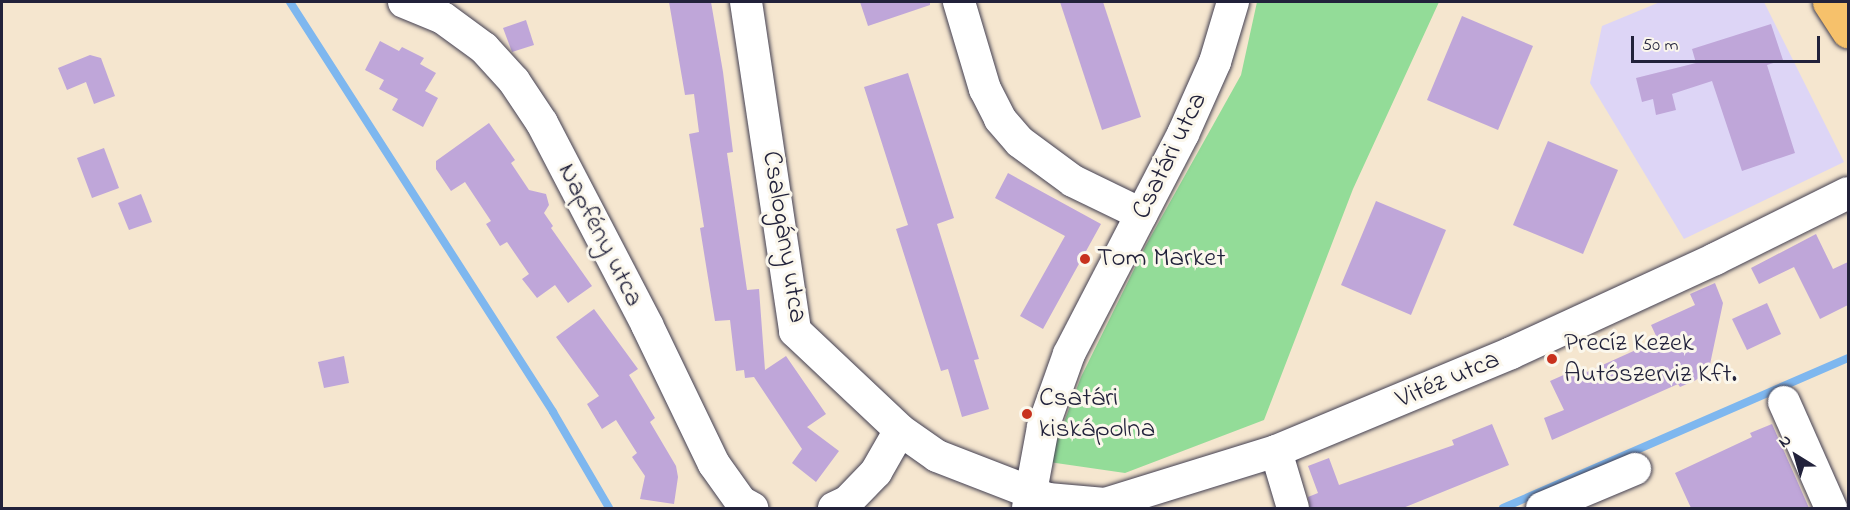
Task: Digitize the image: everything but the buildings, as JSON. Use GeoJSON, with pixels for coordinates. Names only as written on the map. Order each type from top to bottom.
{"type":"FeatureCollection","features":[{"type":"Feature","properties":{"kind":"main road"},"geometry":{"type":"LineString","coordinates":[[1829,2],[1848,31]]}},
{"type":"Feature","properties":{"kind":"street","name":"Napfény utca"},"geometry":{"type":"LineString","coordinates":[[404,2],[443,18],[484,48],[514,81],[548,134],[647,325],[714,464],[741,502],[752,508]]}},
{"type":"Feature","properties":{"kind":"street","name":"Csalogány utca"},"geometry":{"type":"LineString","coordinates":[[746,2],[795,330],[900,430],[937,456],[1029,501]]}},
{"type":"Feature","properties":{"kind":"street"},"geometry":{"type":"LineString","coordinates":[[959,2],[985,89],[1007,127],[1020,142],[1073,181],[1141,214]]}},
{"type":"Feature","properties":{"kind":"street","name":"Csatári utca"},"geometry":{"type":"LineString","coordinates":[[1029,501],[1043,427],[1069,354],[1183,134],[1215,62],[1233,2]]}},
{"type":"Feature","properties":{"kind":"street","name":"Vitéz utca"},"geometry":{"type":"LineString","coordinates":[[1029,501],[1105,504],[1276,451],[1502,357],[1715,259],[1848,193]]}},
{"type":"Feature","properties":{"kind":"street"},"geometry":{"type":"LineString","coordinates":[[1784,402],[1831,508]]}},
{"type":"Feature","properties":{"kind":"street"},"geometry":{"type":"LineString","coordinates":[[834,508],[847,502],[876,472],[900,430]]}},
{"type":"Feature","properties":{"kind":"street"},"geometry":{"type":"LineString","coordinates":[[1276,451],[1293,508]]}},
{"type":"Feature","properties":{"kind":"street"},"geometry":{"type":"LineString","coordinates":[[1542,508],[1635,469]]}},
{"type":"Feature","properties":{"kind":"shaded area"},"geometry":{"type":"Polygon","coordinates":[[[1660,2],[1764,2],[1844,162],[1684,239],[1590,83],[1602,26],[1660,2]]]}},
{"type":"Feature","properties":{"kind":"green space"},"geometry":{"type":"Polygon","coordinates":[[[1257,2],[1439,2],[1353,189],[1264,420],[1125,473],[1049,462],[1081,377],[1146,245],[1241,75],[1257,2]]]}},
{"type":"Feature","properties":{"kind":"waterway"},"geometry":{"type":"LineString","coordinates":[[290,2],[553,412],[609,508]]}},
{"type":"Feature","properties":{"kind":"waterway"},"geometry":{"type":"LineString","coordinates":[[1503,508],[1848,358]]}},
{"type":"Feature","properties":{"kind":"place","name":"Tom Market"},"geometry":{"type":"Point","coordinates":[1085,259]}},
{"type":"Feature","properties":{"kind":"place","name":"Precíz Kezek Autószerviz Kft."},"geometry":{"type":"Point","coordinates":[1552,359]}},
{"type":"Feature","properties":{"kind":"place","name":"Csatári kiskápolna"},"geometry":{"type":"Point","coordinates":[1027,414]}}]}
